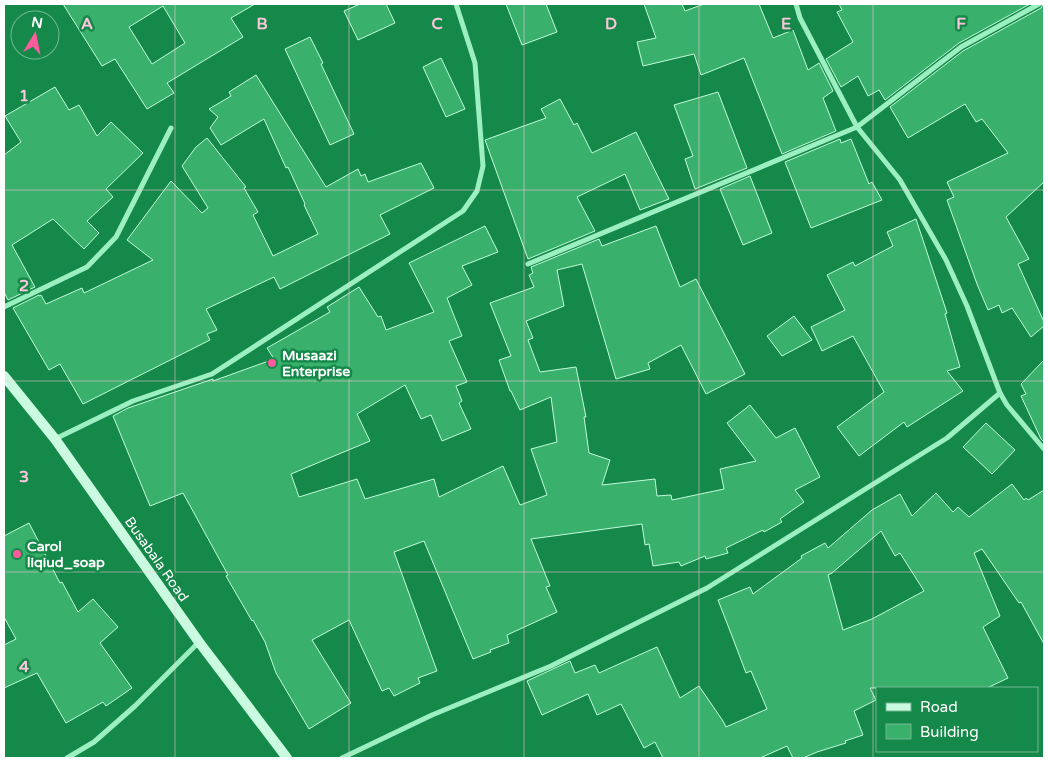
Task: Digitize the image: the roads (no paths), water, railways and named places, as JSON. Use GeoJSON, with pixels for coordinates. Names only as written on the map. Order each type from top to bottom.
{"type":"FeatureCollection","features":[{"type":"Feature","properties":{"kind":"street"},"geometry":{"type":"LineString","coordinates":[[55,439],[133,401],[212,374],[463,211],[477,191],[483,166],[475,63],[456,4]]}},
{"type":"Feature","properties":{"kind":"street"},"geometry":{"type":"LineString","coordinates":[[796,4],[800,18],[857,127],[900,180],[946,260],[967,306],[1000,393],[1007,405],[1044,450]]}},
{"type":"Feature","properties":{"kind":"street"},"geometry":{"type":"LineString","coordinates":[[528,264],[857,127],[961,47],[1039,4]]}},
{"type":"Feature","properties":{"kind":"street"},"geometry":{"type":"LineString","coordinates":[[4,307],[87,267],[116,237],[171,128]]}},
{"type":"Feature","properties":{"kind":"street","name":"Busabala Road"},"geometry":{"type":"LineString","coordinates":[[4,376],[55,439],[199,642],[287,758]]}},
{"type":"Feature","properties":{"kind":"street"},"geometry":{"type":"LineString","coordinates":[[342,758],[432,715],[551,666],[707,588],[947,438],[1000,393]]}},
{"type":"Feature","properties":{"kind":"street"},"geometry":{"type":"LineString","coordinates":[[67,758],[94,742],[108,730],[135,706],[199,642]]}},
{"type":"Feature","properties":{"kind":"place","name":"Musaazi Enterprise"},"geometry":{"type":"Point","coordinates":[272,363]}},
{"type":"Feature","properties":{"kind":"place","name":"Carol liqiud_soap"},"geometry":{"type":"Point","coordinates":[17,554]}}]}
